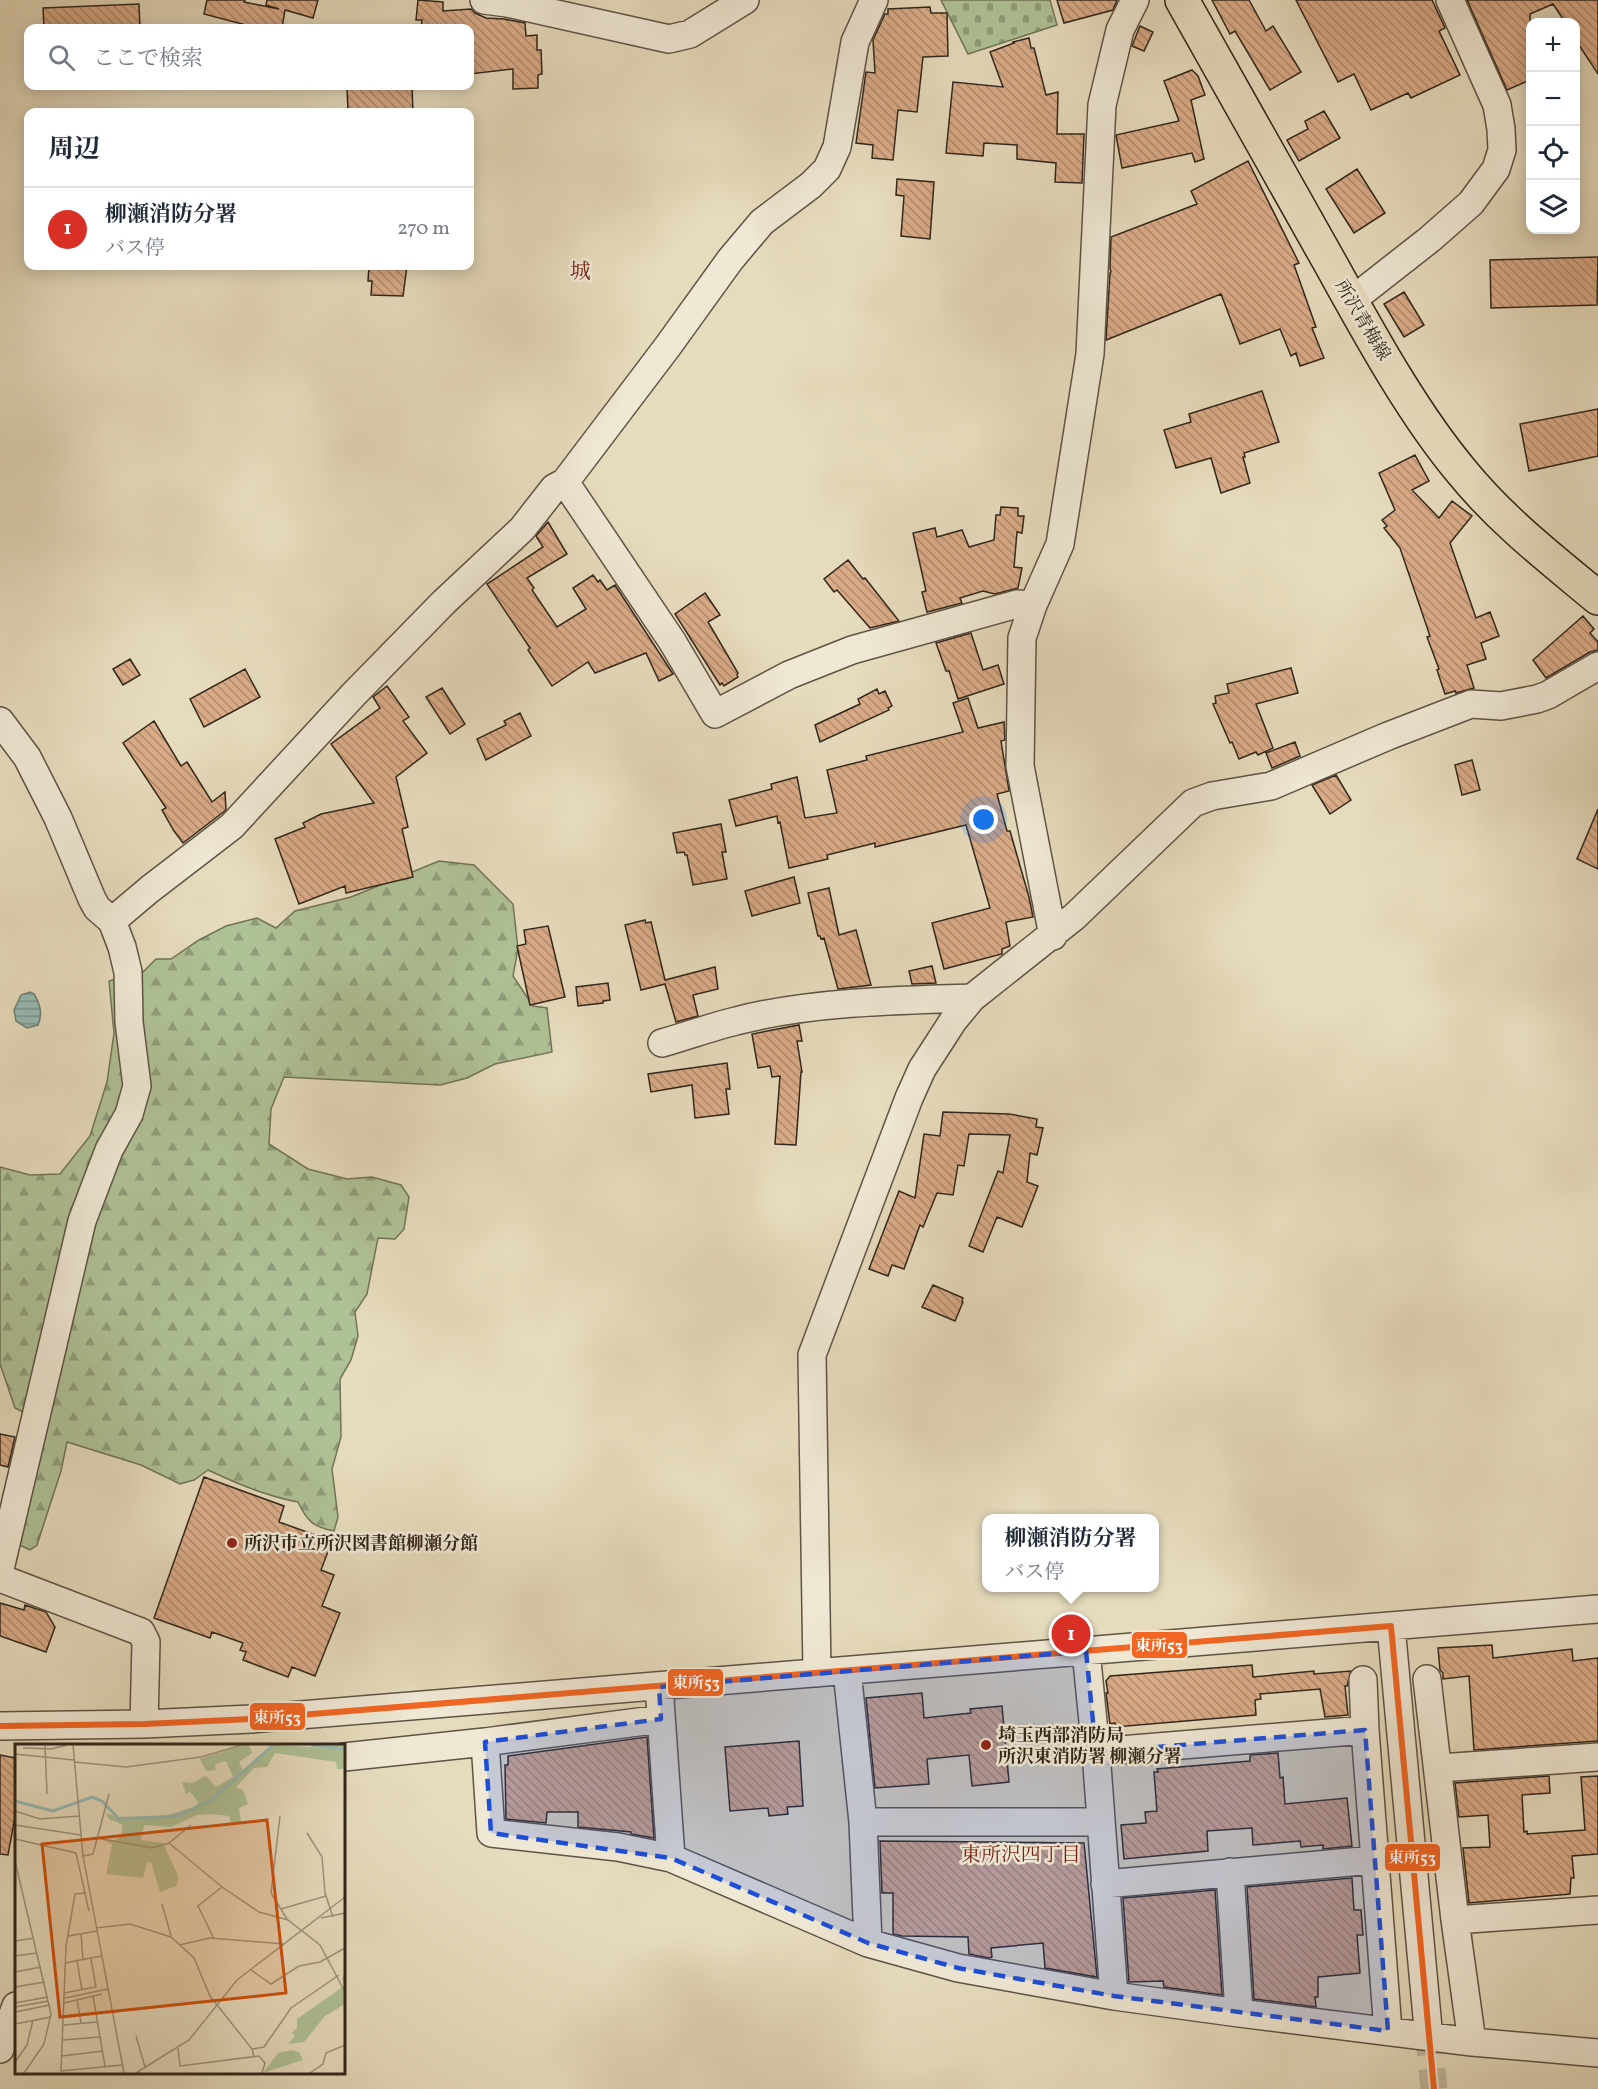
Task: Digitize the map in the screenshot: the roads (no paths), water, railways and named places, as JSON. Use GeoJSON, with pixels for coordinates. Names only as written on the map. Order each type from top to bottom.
{"type":"FeatureCollection","features":[{"type":"Feature","properties":{"kind":"main road","name":"所沢青梅線"},"geometry":{"type":"LineString","coordinates":[[1182,0],[1351,301],[1433,435],[1500,515],[1598,598]]}},
{"type":"Feature","properties":{"kind":"street"},"geometry":{"type":"LineString","coordinates":[[484,0],[507,3],[669,39],[690,34],[745,0]]}},
{"type":"Feature","properties":{"kind":"street"},"geometry":{"type":"LineString","coordinates":[[112,921],[232,826],[354,694],[444,602],[522,529],[554,488],[565,482],[730,260],[762,222],[811,185],[827,169],[837,147],[855,42],[874,0]]}},
{"type":"Feature","properties":{"kind":"street"},"geometry":{"type":"LineString","coordinates":[[1053,936],[1020,766],[1022,638],[1033,605],[1060,544],[1090,354],[1102,105],[1120,30],[1135,0]]}},
{"type":"Feature","properties":{"kind":"street"},"geometry":{"type":"LineString","coordinates":[[1351,301],[1430,239],[1471,203],[1496,169],[1502,150],[1502,129],[1497,105],[1450,0]]}},
{"type":"Feature","properties":{"kind":"street"},"geometry":{"type":"LineString","coordinates":[[565,482],[672,641],[716,714],[789,675],[852,650],[1017,604],[1033,605]]}},
{"type":"Feature","properties":{"kind":"street"},"geometry":{"type":"LineString","coordinates":[[817,1673],[812,1355],[917,1079],[953,1021],[972,999],[1053,936],[1193,803],[1212,796],[1271,786],[1388,736],[1471,704],[1501,706],[1548,696],[1598,666]]}},
{"type":"Feature","properties":{"kind":"street"},"geometry":{"type":"LineString","coordinates":[[0,721],[27,757],[58,818],[92,899],[97,908],[112,921],[122,947],[128,972],[129,1022],[137,1086],[129,1114],[109,1150],[82,1221],[0,1569]]}},
{"type":"Feature","properties":{"kind":"street"},"geometry":{"type":"LineString","coordinates":[[662,1043],[737,1020],[789,1011],[857,1004],[972,999]]}},
{"type":"Feature","properties":{"kind":"street"},"geometry":{"type":"LineString","coordinates":[[0,1578],[141,1632],[146,1642],[144,1724]]}},
{"type":"Feature","properties":{"kind":"street"},"geometry":{"type":"LineString","coordinates":[[0,1726],[144,1724],[251,1719],[1598,1609]]}},
{"type":"Feature","properties":{"kind":"street"},"geometry":{"type":"LineString","coordinates":[[1391,1626],[1428,2028]]}},
{"type":"Feature","properties":{"kind":"street"},"geometry":{"type":"LineString","coordinates":[[1086,1651],[1114,1996]]}},
{"type":"Feature","properties":{"kind":"street"},"geometry":{"type":"LineString","coordinates":[[847,1671],[863,1822],[868,1943]]}},
{"type":"Feature","properties":{"kind":"street"},"geometry":{"type":"LineString","coordinates":[[1427,1678],[1455,1920],[1472,2042]]}},
{"type":"Feature","properties":{"kind":"street"},"geometry":{"type":"LineString","coordinates":[[1363,1680],[1374,1860],[1388,2031]]}},
{"type":"Feature","properties":{"kind":"street"},"geometry":{"type":"LineString","coordinates":[[659,1687],[671,1858]]}},
{"type":"Feature","properties":{"kind":"street"},"geometry":{"type":"LineString","coordinates":[[345,1757],[485,1742],[662,1719]]}},
{"type":"Feature","properties":{"kind":"street"},"geometry":{"type":"LineString","coordinates":[[1096,1752],[1365,1730]]}},
{"type":"Feature","properties":{"kind":"street"},"geometry":{"type":"LineString","coordinates":[[485,1742],[491,1833],[618,1847],[671,1858],[868,1943],[958,1968],[1114,1996],[1472,2042],[1598,2053]]}},
{"type":"Feature","properties":{"kind":"street"},"geometry":{"type":"LineString","coordinates":[[1439,1768],[1598,1758]]}},
{"type":"Feature","properties":{"kind":"street"},"geometry":{"type":"LineString","coordinates":[[863,1822],[1100,1822]]}},
{"type":"Feature","properties":{"kind":"street"},"geometry":{"type":"LineString","coordinates":[[1106,1884],[1374,1860]]}},
{"type":"Feature","properties":{"kind":"street"},"geometry":{"type":"LineString","coordinates":[[1230,1872],[1239,2013]]}},
{"type":"Feature","properties":{"kind":"street"},"geometry":{"type":"LineString","coordinates":[[1455,1920],[1598,1910]]}},
{"type":"Feature","properties":{"kind":"street"},"geometry":{"type":"LineString","coordinates":[[0,2049],[15,2009]]}},
{"type":"Feature","properties":{"kind":"water"},"geometry":{"type":"Polygon","coordinates":[[[30,992],[38,1001],[40,1017],[38,1025],[27,1028],[16,1021],[14,1010],[21,995],[30,992]]]}},
{"type":"Feature","properties":{"kind":"tunnel"},"geometry":{"type":"LineString","coordinates":[[1428,2028],[1434,2089]]}},
{"type":"Feature","properties":{"kind":"place","name":"所沢市立所沢図書館柳瀬分館"},"geometry":{"type":"Point","coordinates":[232,1543]}},
{"type":"Feature","properties":{"kind":"place","name":"柳瀬消防分署"},"geometry":{"type":"Point","coordinates":[1071,1634]}},
{"type":"Feature","properties":{"kind":"place","name":"埼玉西部消防局 所沢東消防署 柳瀬分署"},"geometry":{"type":"Point","coordinates":[986,1745]}},
{"type":"Feature","properties":{"kind":"district","name":"城"},"geometry":{"type":"Point","coordinates":[580,271]}},
{"type":"Feature","properties":{"kind":"district","name":"東所沢四丁目"},"geometry":{"type":"Point","coordinates":[1021,1854]}}]}
